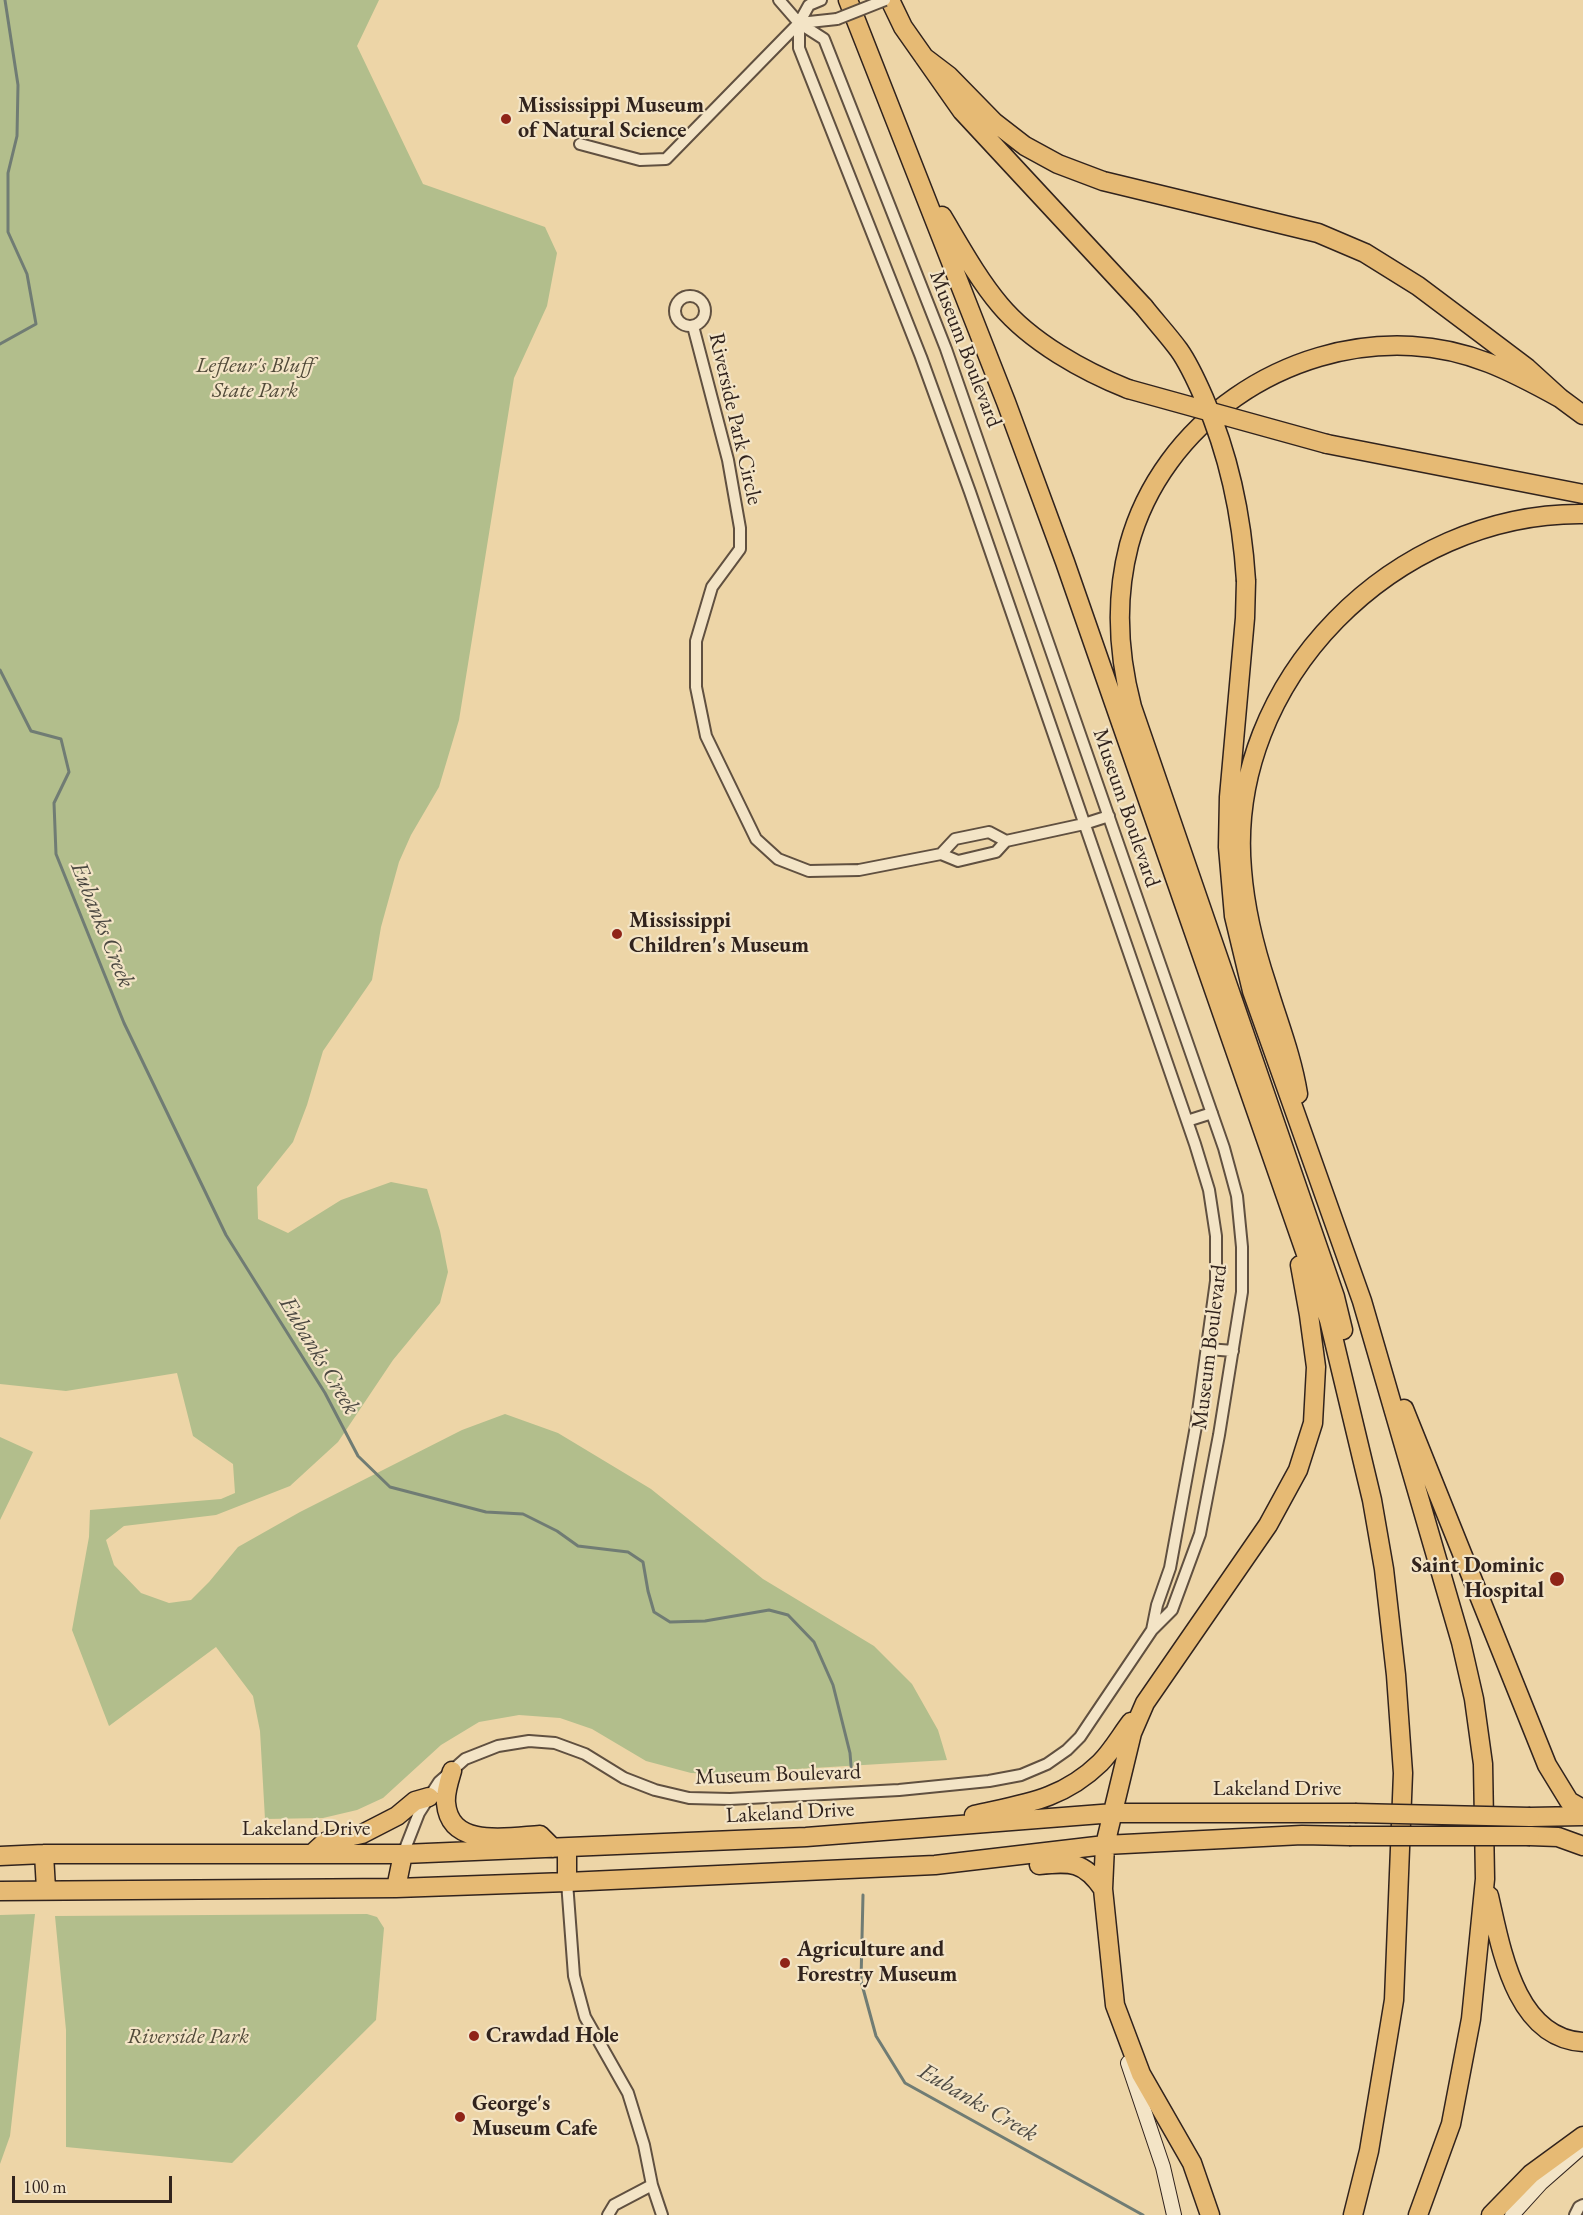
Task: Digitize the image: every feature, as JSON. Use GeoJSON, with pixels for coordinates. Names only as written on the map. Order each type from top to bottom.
{"type":"FeatureCollection","features":[{"type":"Feature","properties":{"kind":"highway"},"geometry":{"type":"LineString","coordinates":[[848,0],[1006,402],[1065,562],[1329,1320],[1372,1500]]}},
{"type":"Feature","properties":{"kind":"highway"},"geometry":{"type":"LineString","coordinates":[[887,0],[903,27],[962,111],[1144,307],[1179,350],[1215,424],[1228,463],[1237,502],[1246,581],[1242,668],[1230,797],[1228,847],[1230,883],[1242,956],[1252,991],[1362,1301],[1479,1600],[1547,1765],[1569,1801],[1583,1809]]}},
{"type":"Feature","properties":{"kind":"highway"},"geometry":{"type":"LineString","coordinates":[[924,57],[949,76],[994,122],[1024,146],[1058,164],[1103,181],[1318,233],[1365,253],[1418,286],[1527,368],[1583,415]]}},
{"type":"Feature","properties":{"kind":"highway"},"geometry":{"type":"LineString","coordinates":[[916,173],[970,261],[1001,306],[1032,334],[1063,356],[1102,378],[1128,389],[1327,444],[1583,494]]}},
{"type":"Feature","properties":{"kind":"highway"},"geometry":{"type":"LineString","coordinates":[[1353,2215],[1369,2151],[1394,2000],[1403,1773],[1396,1675],[1361,1401],[1335,1297],[1132,707],[1124,676],[1120,640],[1119,614],[1123,576],[1140,514],[1170,459],[1192,434],[1224,405],[1258,383],[1294,365],[1350,350],[1381,346],[1413,346],[1478,358],[1510,370],[1560,398]]}},
{"type":"Feature","properties":{"kind":"highway"},"geometry":{"type":"LineString","coordinates":[[1306,1140],[1293,1064],[1255,945],[1242,871],[1241,840],[1246,786],[1256,748],[1269,715],[1302,659],[1324,632],[1341,613],[1394,571],[1449,542],[1480,530],[1553,515],[1583,514]]}},
{"type":"Feature","properties":{"kind":"highway"},"geometry":{"type":"LineString","coordinates":[[915,1829],[1028,1804],[1073,1786],[1102,1761],[1145,1703],[1268,1525],[1298,1470],[1313,1424],[1316,1366],[1309,1315],[1287,1201]]}},
{"type":"Feature","properties":{"kind":"highway"},"geometry":{"type":"LineString","coordinates":[[1362,1301],[1461,1642],[1474,1699],[1483,1764],[1485,1879],[1471,2019],[1451,2124],[1418,2215]]}},
{"type":"Feature","properties":{"kind":"highway"},"geometry":{"type":"LineString","coordinates":[[1145,1703],[1132,1733],[1106,1845],[1103,1889],[1115,2005],[1141,2074],[1192,2163],[1210,2215]]}},
{"type":"Feature","properties":{"kind":"highway"},"geometry":{"type":"LineString","coordinates":[[452,1771],[446,1795],[446,1806],[456,1827],[468,1835],[486,1837],[540,1835],[560,1848],[567,1882]]}},
{"type":"Feature","properties":{"kind":"highway"},"geometry":{"type":"LineString","coordinates":[[313,1853],[325,1842],[362,1834],[397,1816],[415,1801],[429,1797]]}},
{"type":"Feature","properties":{"kind":"highway","name":"Lakeland Drive"},"geometry":{"type":"LineString","coordinates":[[0,1856],[403,1854],[560,1848],[806,1837],[1114,1813],[1583,1816]]}},
{"type":"Feature","properties":{"kind":"highway","name":"Lakeland Drive"},"geometry":{"type":"LineString","coordinates":[[0,1891],[396,1888],[567,1882],[935,1865],[1106,1845],[1302,1835],[1558,1837],[1583,1846]]}},
{"type":"Feature","properties":{"kind":"highway"},"geometry":{"type":"LineString","coordinates":[[44,1854],[46,1889]]}},
{"type":"Feature","properties":{"kind":"highway"},"geometry":{"type":"LineString","coordinates":[[396,1888],[403,1854]]}},
{"type":"Feature","properties":{"kind":"highway"},"geometry":{"type":"LineString","coordinates":[[935,1865],[1072,1863],[1084,1868],[1094,1876],[1103,1889]]}},
{"type":"Feature","properties":{"kind":"highway"},"geometry":{"type":"LineString","coordinates":[[1485,1879],[1512,1984],[1527,2010],[1548,2029],[1571,2041],[1583,2042]]}},
{"type":"Feature","properties":{"kind":"highway"},"geometry":{"type":"LineString","coordinates":[[1491,2215],[1531,2174],[1583,2136]]}},
{"type":"Feature","properties":{"kind":"street","name":"Museum Boulevard"},"geometry":{"type":"LineString","coordinates":[[403,1854],[419,1813],[439,1782],[465,1759],[498,1746],[529,1741],[555,1743],[585,1754],[624,1778],[655,1790],[690,1798],[730,1799],[899,1790],[989,1781],[1021,1775],[1047,1764],[1080,1737],[1152,1630],[1172,1610],[1200,1534],[1242,1292],[1237,1196],[1212,1113],[941,338],[824,39],[800,23],[779,0]]}},
{"type":"Feature","properties":{"kind":"street"},"geometry":{"type":"LineString","coordinates":[[580,144],[640,160],[666,159],[800,23],[809,5],[821,0]]}},
{"type":"Feature","properties":{"kind":"street"},"geometry":{"type":"LineString","coordinates":[[800,23],[837,20],[887,0]]}},
{"type":"Feature","properties":{"kind":"street","name":"Museum Boulevard"},"geometry":{"type":"LineString","coordinates":[[800,23],[799,48],[925,369],[970,492],[1188,1121],[1209,1190],[1216,1236],[1216,1281],[1208,1349],[1170,1568],[1157,1605],[1152,1630]]}},
{"type":"Feature","properties":{"kind":"street","name":"Riverside Park Circle"},"geometry":{"type":"LineString","coordinates":[[693,326],[728,460],[740,528],[740,549],[712,587],[696,641],[696,687],[706,736],[756,839],[778,860],[809,871],[859,870],[941,854],[958,861],[996,852],[1006,841],[1084,824],[1109,816]]}},
{"type":"Feature","properties":{"kind":"street","name":"Riverside Park Circle"},"geometry":{"type":"LineString","coordinates":[[941,854],[955,839],[989,832],[1006,841]]}},
{"type":"Feature","properties":{"kind":"street"},"geometry":{"type":"LineString","coordinates":[[1188,1121],[1212,1113]]}},
{"type":"Feature","properties":{"kind":"street"},"geometry":{"type":"LineString","coordinates":[[1208,1349],[1233,1351]]}},
{"type":"Feature","properties":{"kind":"street"},"geometry":{"type":"LineString","coordinates":[[567,1882],[574,1976],[585,2017],[628,2093],[662,2215]]}},
{"type":"Feature","properties":{"kind":"street"},"geometry":{"type":"LineString","coordinates":[[1115,2005],[1128,2062],[1163,2166],[1174,2215]]}},
{"type":"Feature","properties":{"kind":"street"},"geometry":{"type":"LineString","coordinates":[[1512,2215],[1541,2183],[1583,2146]]}},
{"type":"Feature","properties":{"kind":"street"},"geometry":{"type":"LineString","coordinates":[[608,2215],[614,2205],[652,2185]]}},
{"type":"Feature","properties":{"kind":"street"},"geometry":{"type":"LineString","coordinates":[[1575,2215],[1579,2206],[1583,2205]]}},
{"type":"Feature","properties":{"kind":"green space","name":"Lefleur's Bluff State Park"},"geometry":{"type":"Polygon","coordinates":[[[0,0],[379,0],[357,46],[423,184],[545,227],[557,253],[547,306],[514,378],[459,720],[439,787],[411,835],[399,862],[381,927],[372,980],[323,1051],[293,1142],[257,1187],[258,1219],[288,1233],[341,1200],[391,1182],[427,1189],[440,1231],[448,1272],[440,1303],[393,1360],[338,1442],[290,1486],[216,1515],[124,1526],[106,1540],[114,1565],[141,1593],[169,1603],[191,1600],[238,1547],[300,1512],[462,1430],[505,1414],[558,1433],[651,1489],[763,1579],[874,1646],[912,1684],[938,1730],[947,1760],[713,1774],[691,1773],[646,1761],[592,1729],[560,1718],[519,1715],[479,1722],[441,1745],[383,1798],[357,1810],[323,1818],[265,1819],[260,1731],[253,1696],[216,1647],[109,1726],[72,1630],[89,1537],[90,1510],[221,1499],[235,1493],[233,1464],[193,1436],[177,1373],[66,1391],[0,1384],[0,0]]]}},
{"type":"Feature","properties":{"kind":"green space"},"geometry":{"type":"Polygon","coordinates":[[[0,1437],[33,1452],[0,1520],[0,1437]]]}},
{"type":"Feature","properties":{"kind":"green space"},"geometry":{"type":"Polygon","coordinates":[[[35,1914],[10,2136],[0,2164],[0,1915],[35,1914]]]}},
{"type":"Feature","properties":{"kind":"green space","name":"Riverside Park"},"geometry":{"type":"Polygon","coordinates":[[[367,1914],[377,1917],[384,1928],[376,2020],[232,2163],[66,2147],[66,2030],[55,1916],[367,1914]]]}},
{"type":"Feature","properties":{"kind":"waterway","name":"Eubanks Creek"},"geometry":{"type":"LineString","coordinates":[[0,344],[36,324],[27,274],[8,232],[8,173],[17,136],[18,85],[5,0]]}},
{"type":"Feature","properties":{"kind":"waterway","name":"Eubanks Creek"},"geometry":{"type":"LineString","coordinates":[[0,670],[31,731],[61,739],[69,772],[54,803],[56,854],[124,1023],[226,1235],[325,1393],[358,1456],[390,1487],[486,1512],[523,1514],[557,1531],[578,1546],[628,1552],[643,1562],[654,1612],[670,1622],[705,1621],[769,1610],[788,1615],[814,1642],[833,1685],[850,1753],[852,1778]]}},
{"type":"Feature","properties":{"kind":"waterway","name":"Eubanks Creek"},"geometry":{"type":"LineString","coordinates":[[863,1895],[861,1981],[876,2036],[905,2083],[1143,2215]]}},
{"type":"Feature","properties":{"kind":"place","name":"Mississippi Museum of Natural Science"},"geometry":{"type":"Point","coordinates":[506,119]}},
{"type":"Feature","properties":{"kind":"place","name":"Mississippi Children's Museum"},"geometry":{"type":"Point","coordinates":[617,934]}},
{"type":"Feature","properties":{"kind":"place","name":"Saint Dominic Hospital"},"geometry":{"type":"Point","coordinates":[1557,1579]}},
{"type":"Feature","properties":{"kind":"place","name":"Agriculture and Forestry Museum"},"geometry":{"type":"Point","coordinates":[785,1963]}},
{"type":"Feature","properties":{"kind":"place","name":"Crawdad Hole"},"geometry":{"type":"Point","coordinates":[474,2036]}},
{"type":"Feature","properties":{"kind":"place","name":"George's Museum Cafe"},"geometry":{"type":"Point","coordinates":[460,2117]}}]}
